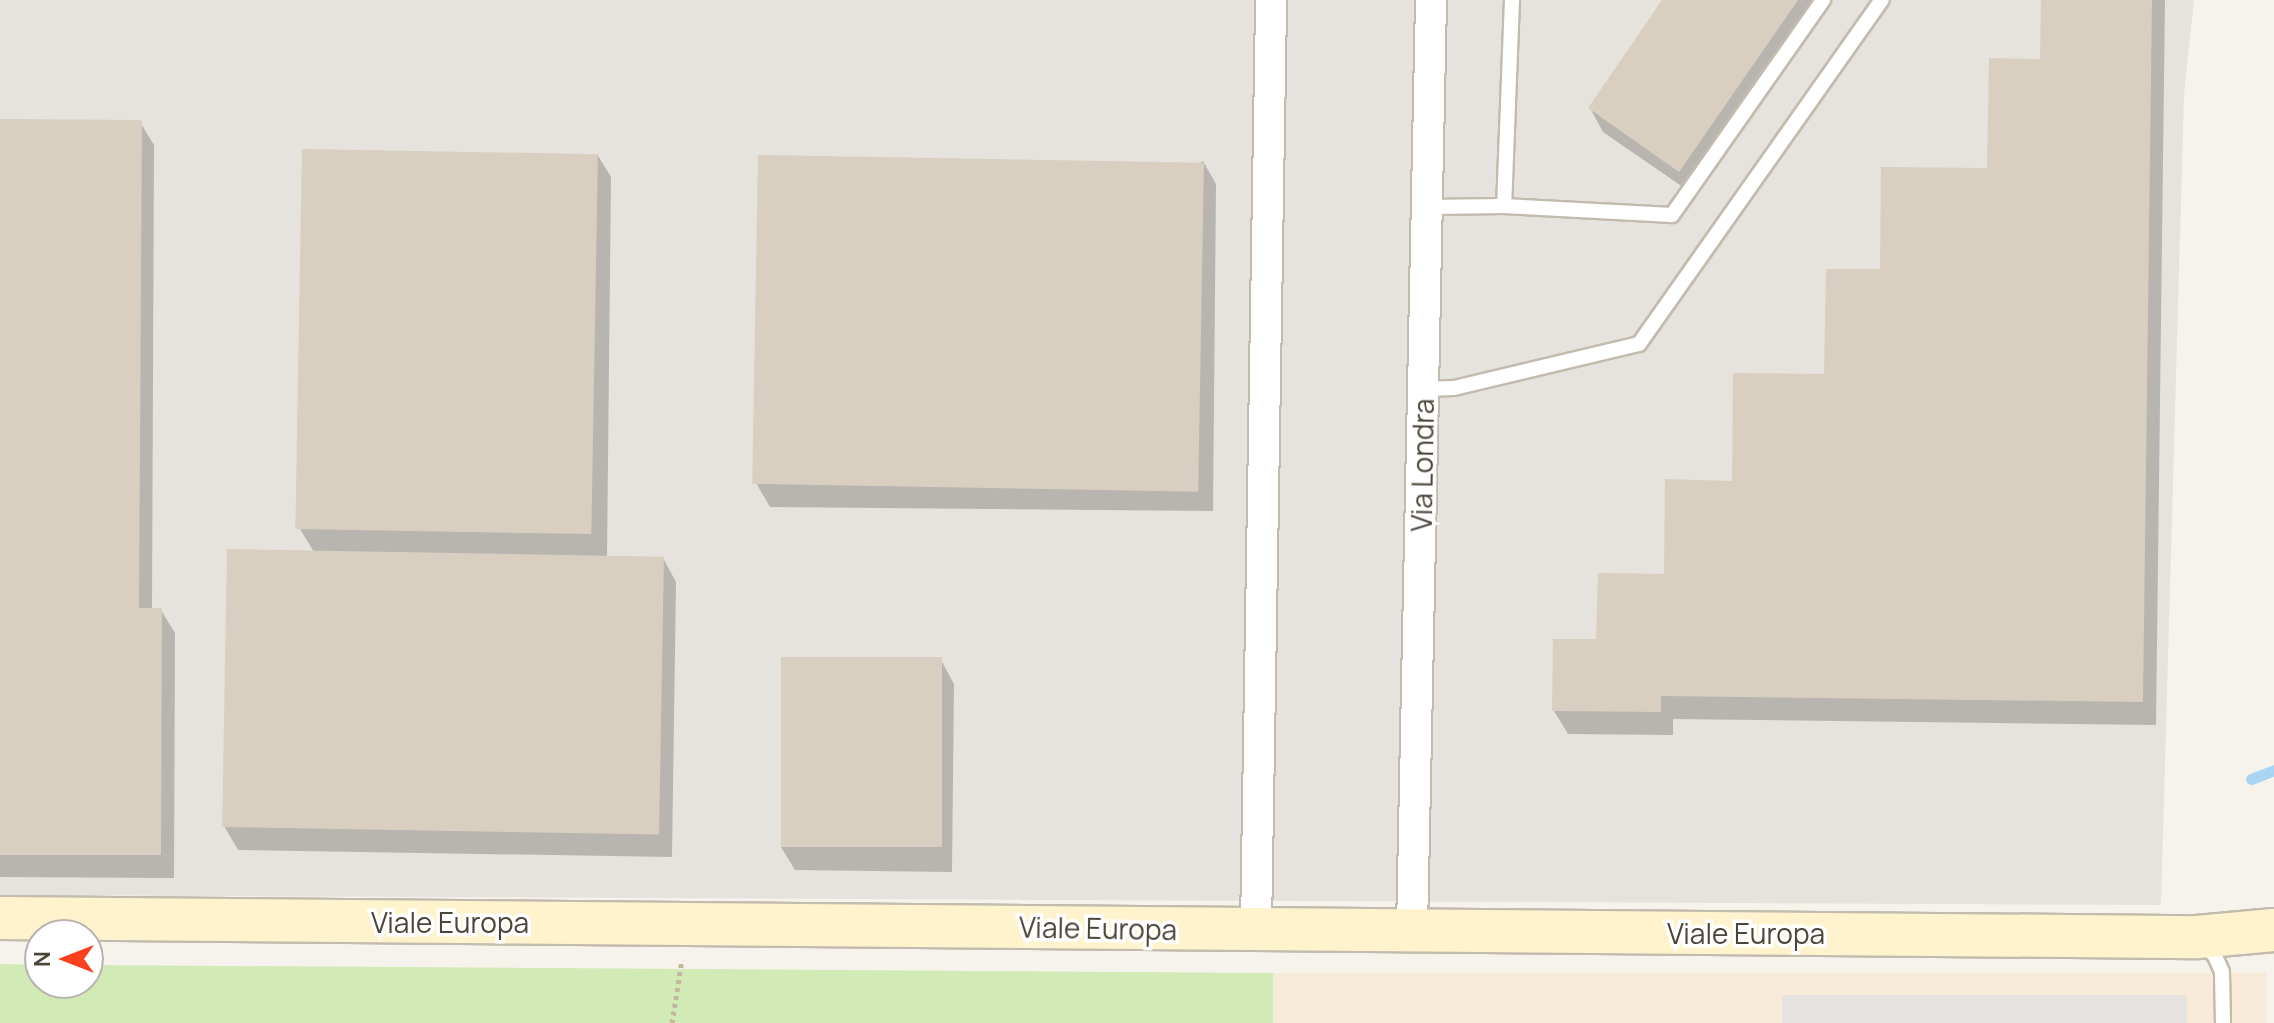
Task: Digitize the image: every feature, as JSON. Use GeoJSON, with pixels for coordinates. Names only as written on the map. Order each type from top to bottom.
{"type":"FeatureCollection","features":[{"type":"Feature","properties":{"kind":"street"},"geometry":{"type":"LineString","coordinates":[[1256,929],[1271,0]]}},
{"type":"Feature","properties":{"kind":"street","name":"Via Londra"},"geometry":{"type":"LineString","coordinates":[[1412,930],[1431,0]]}},
{"type":"Feature","properties":{"kind":"street","name":"Viale Europa"},"geometry":{"type":"LineString","coordinates":[[0,918],[2197,937],[2274,930]]}},
{"type":"Feature","properties":{"kind":"lane"},"geometry":{"type":"LineString","coordinates":[[1504,206],[1512,0]]}},
{"type":"Feature","properties":{"kind":"lane"},"geometry":{"type":"LineString","coordinates":[[1428,207],[1504,206],[1672,215],[1823,0]]}},
{"type":"Feature","properties":{"kind":"lane"},"geometry":{"type":"LineString","coordinates":[[1424,389],[1454,388],[1639,344],[1882,0]]}},
{"type":"Feature","properties":{"kind":"lane"},"geometry":{"type":"LineString","coordinates":[[2197,937],[2215,956],[2222,972],[2223,1023]]}},
{"type":"Feature","properties":{"kind":"path"},"geometry":{"type":"LineString","coordinates":[[672,1023],[689,924]]}},
{"type":"Feature","properties":{"kind":"shaded area"},"geometry":{"type":"Polygon","coordinates":[[[0,0],[2194,0],[2184,95],[2161,905],[0,895],[0,0]]]}},
{"type":"Feature","properties":{"kind":"shaded area"},"geometry":{"type":"Polygon","coordinates":[[[1273,973],[2266,973],[2266,1023],[1273,1023],[1273,973]]]}},
{"type":"Feature","properties":{"kind":"shaded area"},"geometry":{"type":"Polygon","coordinates":[[[1782,995],[2187,995],[2187,1023],[1782,1023],[1782,995]]]}},
{"type":"Feature","properties":{"kind":"green space"},"geometry":{"type":"Polygon","coordinates":[[[0,964],[24,965],[24,999],[104,999],[104,965],[1273,973],[1273,1023],[0,1023],[0,964]]]}},
{"type":"Feature","properties":{"kind":"building"},"geometry":{"type":"Polygon","coordinates":[[[1662,0],[1798,0],[1679,172],[1588,108],[1662,0]]]}},
{"type":"Feature","properties":{"kind":"building"},"geometry":{"type":"Polygon","coordinates":[[[2041,0],[2152,0],[2143,702],[1661,696],[1661,712],[1552,711],[1553,639],[1596,639],[1598,573],[1664,574],[1665,479],[1732,481],[1733,373],[1824,374],[1826,269],[1880,269],[1881,167],[1987,168],[1989,58],[2040,59],[2041,0]]]}},
{"type":"Feature","properties":{"kind":"building"},"geometry":{"type":"Polygon","coordinates":[[[0,119],[142,120],[139,608],[162,608],[161,855],[0,855],[0,119]]]}},
{"type":"Feature","properties":{"kind":"building"},"geometry":{"type":"Polygon","coordinates":[[[302,149],[598,154],[591,534],[295,529],[302,149]]]}},
{"type":"Feature","properties":{"kind":"building"},"geometry":{"type":"Polygon","coordinates":[[[758,155],[1204,163],[1198,492],[752,484],[758,155]]]}},
{"type":"Feature","properties":{"kind":"building"},"geometry":{"type":"Polygon","coordinates":[[[227,549],[664,557],[659,835],[222,827],[227,549]]]}},
{"type":"Feature","properties":{"kind":"building"},"geometry":{"type":"Polygon","coordinates":[[[781,657],[942,657],[942,847],[781,847],[781,657]]]}},
{"type":"Feature","properties":{"kind":"waterway"},"geometry":{"type":"LineString","coordinates":[[2251,779],[2274,770]]}}]}
